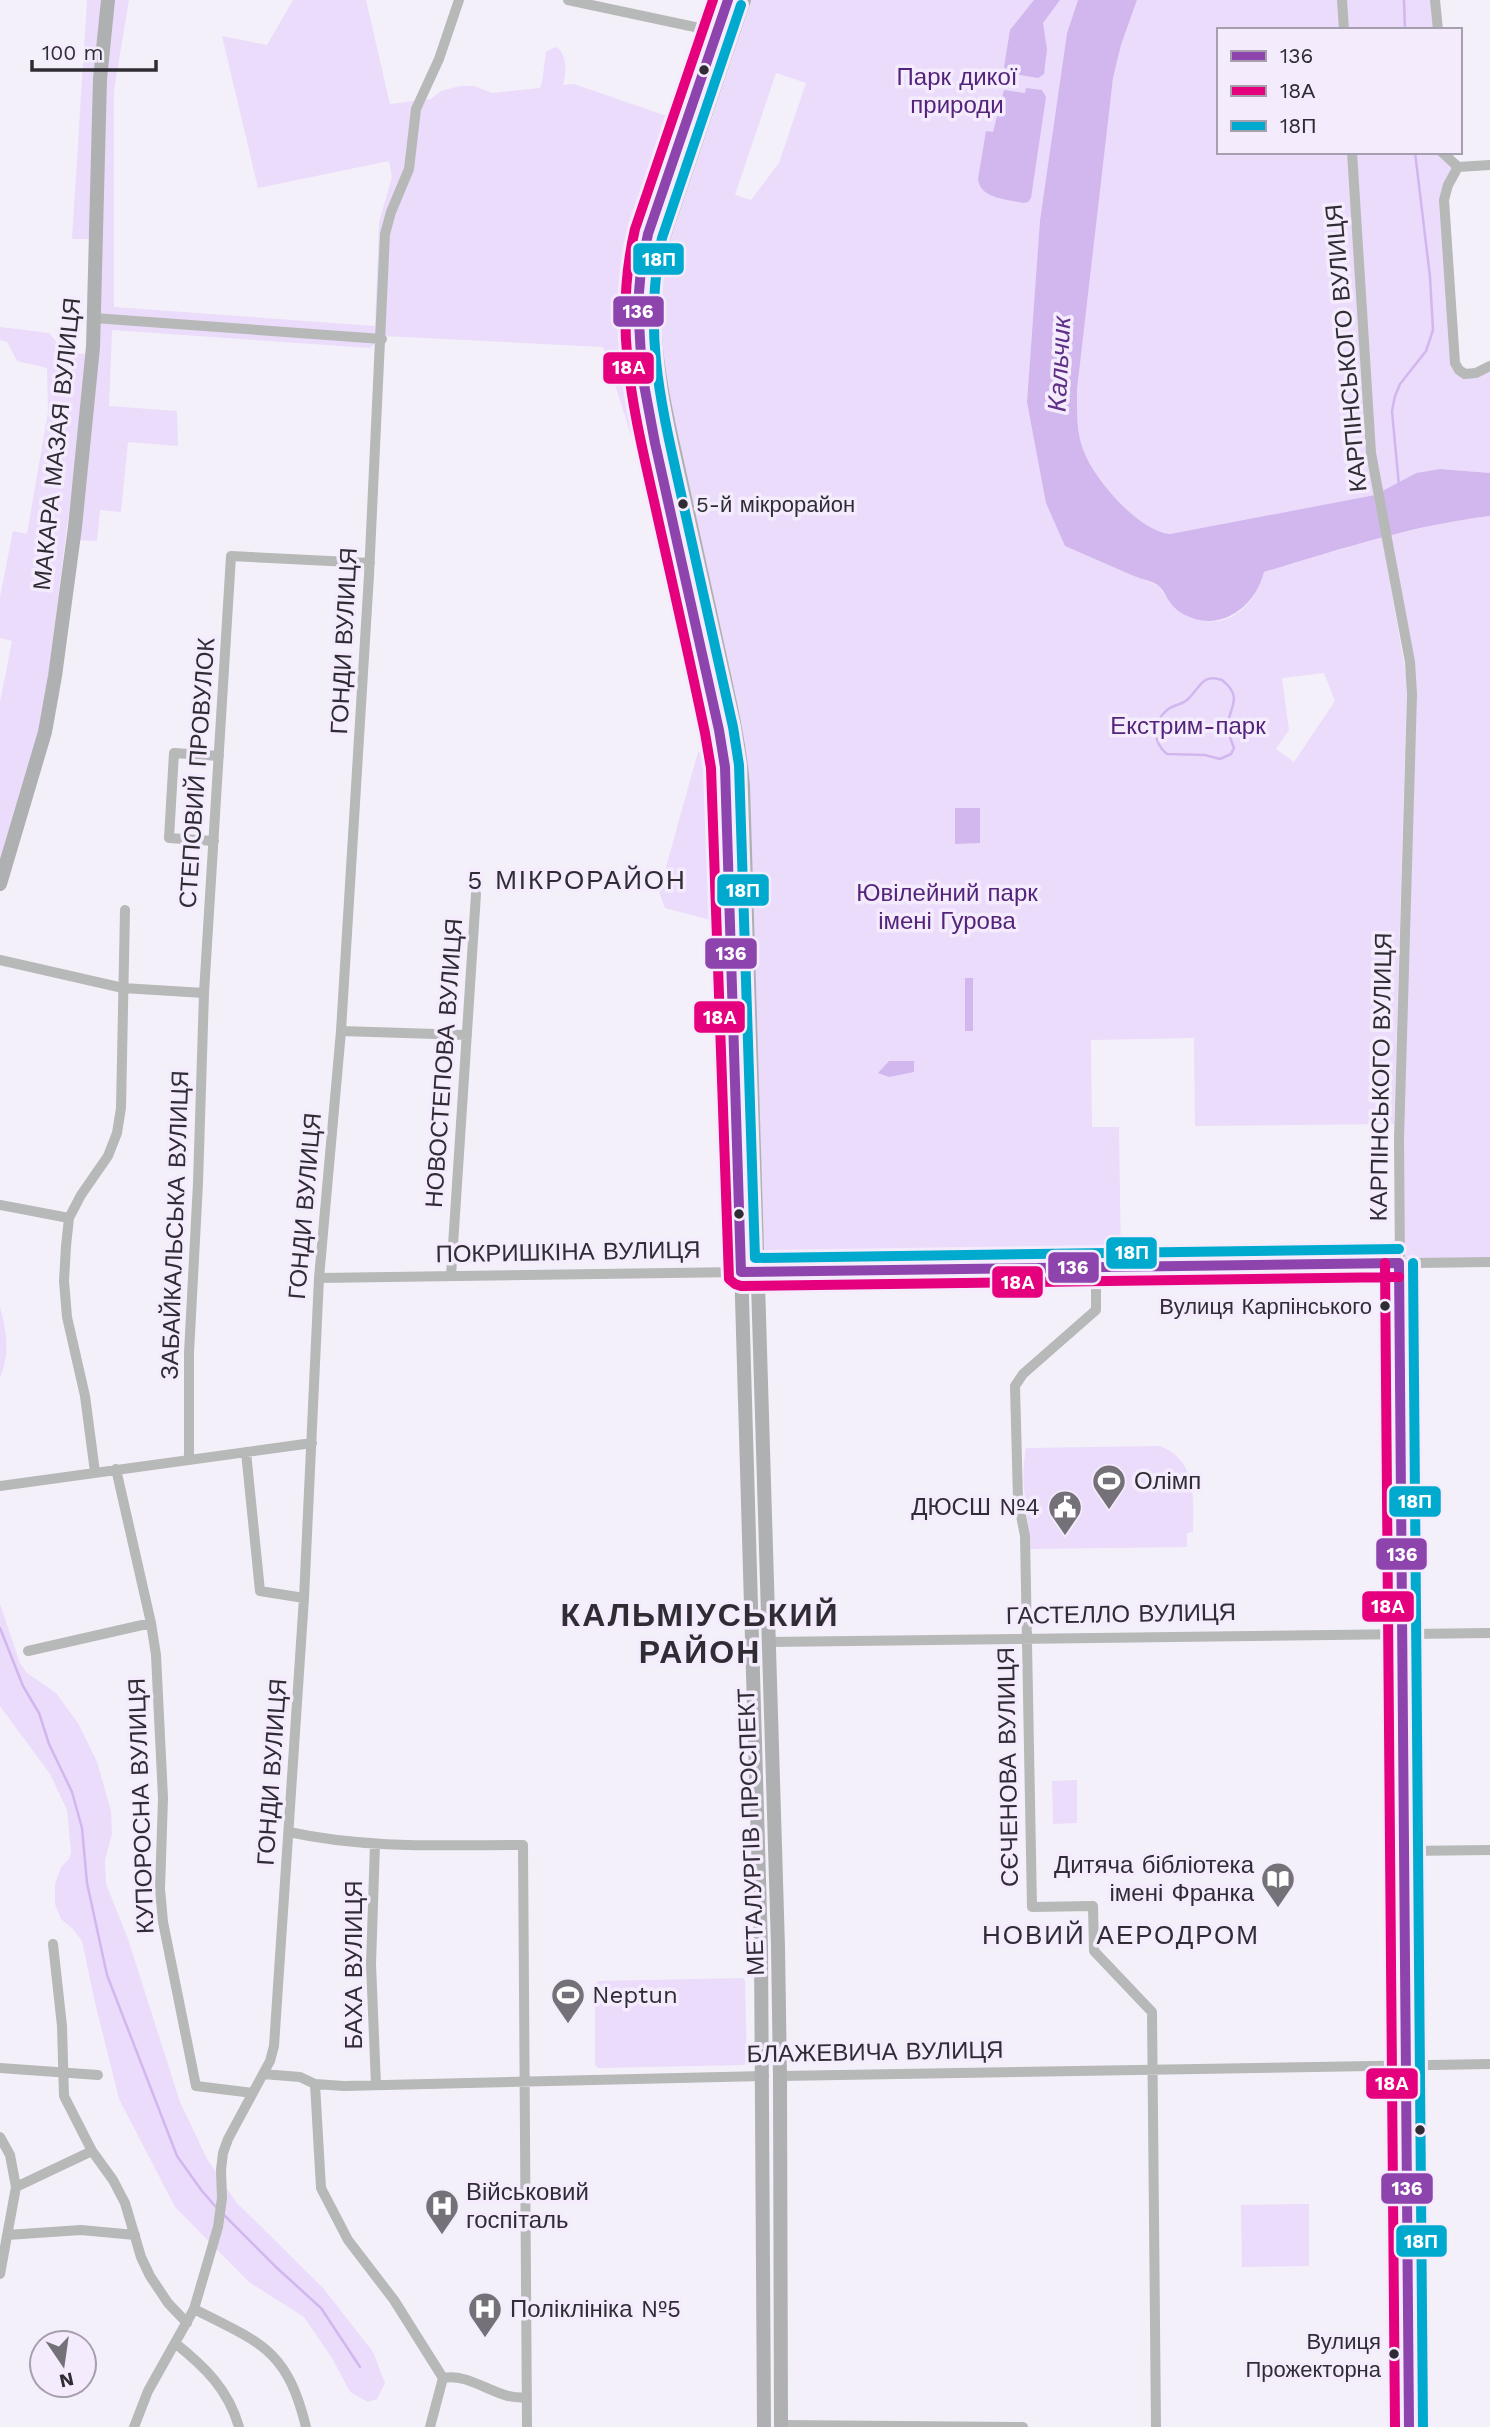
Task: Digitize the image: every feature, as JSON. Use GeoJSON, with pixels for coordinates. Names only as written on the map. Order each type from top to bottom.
{"type":"FeatureCollection","features":[{"type":"Feature","properties":{"kind":"main road","name":"МАКАРА МАЗАЯ ВУЛИЦЯ"},"geometry":{"type":"LineString","coordinates":[[0,884],[34,774],[55,676],[75,527],[91,377],[100,79],[108,0]]}},
{"type":"Feature","properties":{"kind":"main road","name":"МЕТАЛУРГІВ ПРОСПЕКТ"},"geometry":{"type":"LineString","coordinates":[[728,0],[646,243],[637,289],[636,317],[649,412],[719,730],[727,786],[764,2076],[764,2426]]}},
{"type":"Feature","properties":{"kind":"main road","name":"МЕТАЛУРГІВ ПРОСПЕКТ"},"geometry":{"type":"LineString","coordinates":[[744,0],[659,256],[653,326],[665,409],[735,726],[741,765],[780,2076],[781,2426]]}},
{"type":"Feature","properties":{"kind":"main road","name":"ПОКРИШКІНА ВУЛИЦЯ"},"geometry":{"type":"LineString","coordinates":[[741,1272],[758,1272]]}},
{"type":"Feature","properties":{"kind":"main road","name":"ГАСТЕЛЛО ВУЛИЦЯ"},"geometry":{"type":"LineString","coordinates":[[752,1642],[769,1642]]}},
{"type":"Feature","properties":{"kind":"main road","name":"БЛАЖЕВИЧА ВУЛИЦЯ"},"geometry":{"type":"LineString","coordinates":[[764,2076],[780,2076]]}},
{"type":"Feature","properties":{"kind":"main road"},"geometry":{"type":"LineString","coordinates":[[764,2426],[781,2426]]}},
{"type":"Feature","properties":{"kind":"street","name":"ГОНДИ ВУЛИЦЯ"},"geometry":{"type":"LineString","coordinates":[[134,2427],[148,2391],[194,2309],[218,2227],[223,2153],[263,2074],[274,2046],[304,1598],[319,1278],[341,1031],[370,563],[385,234],[409,169],[416,109],[439,59],[459,0]]}},
{"type":"Feature","properties":{"kind":"street"},"geometry":{"type":"LineString","coordinates":[[568,0],[732,36]]}},
{"type":"Feature","properties":{"kind":"street"},"geometry":{"type":"LineString","coordinates":[[1342,0],[1344,28]]}},
{"type":"Feature","properties":{"kind":"street"},"geometry":{"type":"LineString","coordinates":[[1435,0],[1438,28]]}},
{"type":"Feature","properties":{"kind":"street","name":"КАРПІНСЬКОГО ВУЛИЦЯ"},"geometry":{"type":"LineString","coordinates":[[1352,154],[1371,453],[1410,662],[1412,694],[1399,1119],[1409,2427]]}},
{"type":"Feature","properties":{"kind":"street"},"geometry":{"type":"LineString","coordinates":[[1444,154],[1458,167],[1490,165]]}},
{"type":"Feature","properties":{"kind":"street"},"geometry":{"type":"LineString","coordinates":[[1458,167],[1448,185],[1444,218],[1455,363],[1465,374],[1476,373],[1490,366]]}},
{"type":"Feature","properties":{"kind":"street"},"geometry":{"type":"LineString","coordinates":[[94,318],[382,339]]}},
{"type":"Feature","properties":{"kind":"street","name":"СТЕПОВИЙ ПРОВУЛОК"},"geometry":{"type":"LineString","coordinates":[[204,993],[232,556],[370,563]]}},
{"type":"Feature","properties":{"kind":"street"},"geometry":{"type":"LineString","coordinates":[[214,841],[169,838],[174,753],[219,756]]}},
{"type":"Feature","properties":{"kind":"street","name":"НОВОСТЕПОВА ВУЛИЦЯ"},"geometry":{"type":"LineString","coordinates":[[451,1276],[476,894]]}},
{"type":"Feature","properties":{"kind":"street"},"geometry":{"type":"LineString","coordinates":[[95,1472],[85,1396],[67,1317],[64,1281],[69,1218],[108,1156],[117,1133],[121,1108],[125,910]]}},
{"type":"Feature","properties":{"kind":"street"},"geometry":{"type":"LineString","coordinates":[[0,960],[122,988],[204,993]]}},
{"type":"Feature","properties":{"kind":"street","name":"ЗАБАЙКАЛЬСЬКА ВУЛИЦЯ"},"geometry":{"type":"LineString","coordinates":[[189,1459],[189,1353],[204,993]]}},
{"type":"Feature","properties":{"kind":"street"},"geometry":{"type":"LineString","coordinates":[[341,1031],[467,1035]]}},
{"type":"Feature","properties":{"kind":"street"},"geometry":{"type":"LineString","coordinates":[[0,1205],[69,1218]]}},
{"type":"Feature","properties":{"kind":"street","name":"ПОКРИШКІНА ВУЛИЦЯ"},"geometry":{"type":"LineString","coordinates":[[758,1272],[1490,1262]]}},
{"type":"Feature","properties":{"kind":"street","name":"СЄЧЕНОВА ВУЛИЦЯ"},"geometry":{"type":"LineString","coordinates":[[1096,1267],[1096,1310],[1023,1374],[1016,1387],[1018,1500],[1025,1536],[1032,1907],[1093,1906],[1094,1951],[1152,2012],[1156,2427]]}},
{"type":"Feature","properties":{"kind":"street","name":"ПОКРИШКІНА ВУЛИЦЯ"},"geometry":{"type":"LineString","coordinates":[[319,1278],[741,1272]]}},
{"type":"Feature","properties":{"kind":"street"},"geometry":{"type":"LineString","coordinates":[[1,1484],[312,1443]]}},
{"type":"Feature","properties":{"kind":"street"},"geometry":{"type":"LineString","coordinates":[[246,1452],[260,1591],[304,1598]]}},
{"type":"Feature","properties":{"kind":"street","name":"КУПОРОСНА ВУЛИЦЯ"},"geometry":{"type":"LineString","coordinates":[[116,1469],[151,1623],[157,1676],[163,1798],[160,1889],[163,1922],[196,2086],[253,2093]]}},
{"type":"Feature","properties":{"kind":"street"},"geometry":{"type":"LineString","coordinates":[[28,1651],[151,1623]]}},
{"type":"Feature","properties":{"kind":"street","name":"ГАСТЕЛЛО ВУЛИЦЯ"},"geometry":{"type":"LineString","coordinates":[[769,1642],[1490,1633]]}},
{"type":"Feature","properties":{"kind":"street"},"geometry":{"type":"LineString","coordinates":[[289,1832],[327,1840],[375,1844],[523,1845],[527,2427]]}},
{"type":"Feature","properties":{"kind":"street","name":"БАХА ВУЛИЦЯ"},"geometry":{"type":"LineString","coordinates":[[375,1844],[371,1964],[376,2085]]}},
{"type":"Feature","properties":{"kind":"street"},"geometry":{"type":"LineString","coordinates":[[1404,1851],[1490,1850]]}},
{"type":"Feature","properties":{"kind":"street"},"geometry":{"type":"LineString","coordinates":[[53,1944],[62,2026],[64,2096],[92,2151],[113,2180],[125,2203],[150,2276],[168,2303],[187,2323]]}},
{"type":"Feature","properties":{"kind":"street","name":"БЛАЖЕВИЧА ВУЛИЦЯ"},"geometry":{"type":"LineString","coordinates":[[780,2076],[1490,2064]]}},
{"type":"Feature","properties":{"kind":"street"},"geometry":{"type":"LineString","coordinates":[[0,2068],[98,2075]]}},
{"type":"Feature","properties":{"kind":"street","name":"БЛАЖЕВИЧА ВУЛИЦЯ"},"geometry":{"type":"LineString","coordinates":[[263,2074],[300,2077],[315,2084],[376,2085],[764,2076]]}},
{"type":"Feature","properties":{"kind":"street"},"geometry":{"type":"LineString","coordinates":[[315,2084],[321,2188],[348,2240],[400,2309],[443,2378],[430,2427]]}},
{"type":"Feature","properties":{"kind":"street"},"geometry":{"type":"LineString","coordinates":[[0,2137],[10,2155],[16,2187],[0,2274]]}},
{"type":"Feature","properties":{"kind":"street"},"geometry":{"type":"LineString","coordinates":[[16,2187],[92,2151]]}},
{"type":"Feature","properties":{"kind":"street"},"geometry":{"type":"LineString","coordinates":[[7,2235],[81,2230],[135,2235]]}},
{"type":"Feature","properties":{"kind":"street"},"geometry":{"type":"LineString","coordinates":[[194,2309],[248,2336],[281,2363],[300,2402],[306,2427]]}},
{"type":"Feature","properties":{"kind":"street"},"geometry":{"type":"LineString","coordinates":[[175,2343],[205,2367],[219,2383],[239,2427]]}},
{"type":"Feature","properties":{"kind":"street"},"geometry":{"type":"LineString","coordinates":[[443,2378],[455,2377],[514,2398],[527,2397]]}},
{"type":"Feature","properties":{"kind":"street"},"geometry":{"type":"LineString","coordinates":[[781,2426],[1023,2427]]}},
{"type":"Feature","properties":{"kind":"green space"},"geometry":{"type":"Polygon","coordinates":[[[87,0],[104,0],[93,239],[72,239],[87,0]]]}},
{"type":"Feature","properties":{"kind":"green space"},"geometry":{"type":"Polygon","coordinates":[[[110,0],[129,0],[114,90],[114,307],[375,326],[379,222],[392,177],[389,161],[258,188],[222,36],[267,45],[293,0],[366,0],[390,104],[431,99],[441,91],[460,86],[474,86],[492,93],[540,88],[546,52],[555,47],[562,53],[565,62],[563,85],[574,84],[681,121],[634,269],[670,533],[660,536],[651,498],[603,347],[384,336],[370,348],[112,330],[109,406],[177,411],[178,446],[128,442],[121,512],[100,510],[97,541],[76,540],[110,0]]]}},
{"type":"Feature","properties":{"kind":"green space","name":"Ювілейний парк імені Гурова"},"geometry":{"type":"Polygon","coordinates":[[[751,0],[1078,0],[1067,33],[1040,220],[1027,402],[1065,546],[1159,586],[1169,599],[1195,615],[1207,621],[1218,621],[1236,614],[1251,600],[1264,572],[1382,537],[1407,680],[1394,1124],[1195,1126],[1194,1038],[1091,1040],[1092,1127],[1119,1127],[1121,1263],[762,1268],[749,804],[670,408],[660,342],[659,291],[669,241],[751,0]],[[776,73],[735,195],[751,200],[779,163],[806,83],[776,73]],[[1324,673],[1282,678],[1289,730],[1276,749],[1294,762],[1335,701],[1324,673]]]}},
{"type":"Feature","properties":{"kind":"green space"},"geometry":{"type":"Polygon","coordinates":[[[1137,0],[1339,0],[1341,28],[1217,28],[1217,154],[1348,154],[1375,495],[1170,534],[1157,531],[1129,512],[1092,468],[1080,440],[1076,397],[1113,78],[1137,0]]]}},
{"type":"Feature","properties":{"kind":"green space"},"geometry":{"type":"Polygon","coordinates":[[[1345,0],[1435,0],[1438,28],[1347,28],[1345,0]]]}},
{"type":"Feature","properties":{"kind":"green space"},"geometry":{"type":"Polygon","coordinates":[[[1355,154],[1444,154],[1458,167],[1448,185],[1459,370],[1490,366],[1490,473],[1440,469],[1416,473],[1381,492],[1376,468],[1355,154]]]}},
{"type":"Feature","properties":{"kind":"green space"},"geometry":{"type":"Polygon","coordinates":[[[0,327],[49,333],[66,353],[89,354],[41,732],[0,874],[0,702],[12,641],[0,638],[0,597],[13,531],[27,534],[48,412],[47,368],[17,361],[7,342],[0,340],[0,327]]]}},
{"type":"Feature","properties":{"kind":"green space"},"geometry":{"type":"Polygon","coordinates":[[[1490,516],[1490,1262],[1399,1263],[1412,694],[1390,535],[1490,516]]]}},
{"type":"Feature","properties":{"kind":"green space"},"geometry":{"type":"Polygon","coordinates":[[[698,752],[710,755],[712,769],[718,922],[665,908],[659,892],[698,752]]]}},
{"type":"Feature","properties":{"kind":"green space"},"geometry":{"type":"Polygon","coordinates":[[[0,1307],[6,1343],[0,1378],[0,1307]]]}},
{"type":"Feature","properties":{"kind":"green space","name":"Олімп"},"geometry":{"type":"Polygon","coordinates":[[[1160,1446],[1181,1461],[1191,1482],[1193,1532],[1187,1533],[1187,1547],[1030,1549],[1024,1487],[1026,1448],[1160,1446]]]}},
{"type":"Feature","properties":{"kind":"green space"},"geometry":{"type":"Polygon","coordinates":[[[0,1604],[20,1663],[27,1673],[56,1693],[78,1723],[97,1762],[111,1811],[112,1834],[105,1860],[106,1884],[128,1939],[180,2102],[207,2159],[236,2202],[323,2288],[373,2352],[385,2383],[377,2399],[368,2402],[350,2392],[332,2358],[304,2317],[249,2282],[175,2207],[119,2099],[82,1941],[61,1919],[55,1904],[55,1884],[61,1867],[69,1859],[71,1852],[67,1810],[50,1774],[0,1706],[0,1604]]]}},
{"type":"Feature","properties":{"kind":"green space"},"geometry":{"type":"Polygon","coordinates":[[[1077,1780],[1077,1823],[1053,1824],[1052,1781],[1077,1780]]]}},
{"type":"Feature","properties":{"kind":"green space"},"geometry":{"type":"Polygon","coordinates":[[[743,1978],[747,2062],[744,2065],[598,2068],[595,2065],[595,1984],[598,1981],[743,1978]]]}},
{"type":"Feature","properties":{"kind":"green space"},"geometry":{"type":"Polygon","coordinates":[[[1309,2204],[1309,2266],[1242,2267],[1241,2205],[1309,2204]]]}},
{"type":"Feature","properties":{"kind":"water"},"geometry":{"type":"Polygon","coordinates":[[[1034,0],[1060,0],[1043,23],[1047,49],[1044,74],[1038,78],[1008,73],[1004,67],[1010,30],[1034,0]]]}},
{"type":"Feature","properties":{"kind":"water","name":"Кальчик"},"geometry":{"type":"Polygon","coordinates":[[[1078,0],[1137,0],[1113,78],[1077,389],[1082,447],[1109,491],[1133,515],[1158,531],[1170,534],[1375,495],[1416,473],[1440,469],[1490,473],[1490,516],[1404,532],[1264,572],[1253,597],[1244,606],[1234,614],[1210,621],[1196,619],[1178,611],[1156,584],[1065,546],[1046,503],[1027,402],[1040,220],[1067,33],[1078,0]]]}},
{"type":"Feature","properties":{"kind":"water"},"geometry":{"type":"Polygon","coordinates":[[[1026,88],[1042,90],[1046,97],[1031,198],[1023,203],[989,194],[980,186],[978,179],[986,131],[993,132],[1004,90],[1025,93],[1026,88]]]}},
{"type":"Feature","properties":{"kind":"water"},"geometry":{"type":"Polygon","coordinates":[[[955,808],[980,808],[980,843],[955,844],[955,808]]]}},
{"type":"Feature","properties":{"kind":"water"},"geometry":{"type":"Polygon","coordinates":[[[965,978],[973,978],[973,1031],[965,1031],[965,978]]]}},
{"type":"Feature","properties":{"kind":"water"},"geometry":{"type":"Polygon","coordinates":[[[889,1061],[914,1061],[914,1072],[889,1077],[878,1073],[889,1061]]]}},
{"type":"Feature","properties":{"kind":"waterway"},"geometry":{"type":"LineString","coordinates":[[1404,0],[1405,28]]}},
{"type":"Feature","properties":{"kind":"waterway"},"geometry":{"type":"LineString","coordinates":[[1399,486],[1392,411],[1395,396],[1400,384],[1426,351],[1433,330],[1430,277],[1415,154]]}},
{"type":"Feature","properties":{"kind":"waterway"},"geometry":{"type":"LineString","coordinates":[[1227,724],[1234,696],[1222,680],[1215,678],[1205,680],[1187,700],[1167,710],[1159,720],[1156,732],[1159,744],[1167,754],[1205,755],[1220,759],[1231,754],[1234,748],[1227,729]]}},
{"type":"Feature","properties":{"kind":"waterway"},"geometry":{"type":"LineString","coordinates":[[0,1628],[23,1686],[39,1713],[49,1744],[72,1792],[82,1828],[87,1883],[107,1975],[177,2156],[216,2207]]}},
{"type":"Feature","properties":{"kind":"waterway"},"geometry":{"type":"LineString","coordinates":[[223,2214],[321,2308],[360,2367]]}},
{"type":"Feature","properties":{"kind":"transit line","name":"18А"},"geometry":{"type":"LineString","coordinates":[[713,0],[635,229],[625,304],[629,375],[635,410],[711,768],[729,1279],[741,1286],[1399,1277]]}},
{"type":"Feature","properties":{"kind":"transit line","name":"136"},"geometry":{"type":"LineString","coordinates":[[728,0],[648,234],[638,304],[642,374],[725,767],[741,1272],[1399,1263]]}},
{"type":"Feature","properties":{"kind":"transit line","name":"18П"},"geometry":{"type":"LineString","coordinates":[[741,5],[662,238],[654,309],[663,409],[739,765],[755,1258],[1399,1249]]}},
{"type":"Feature","properties":{"kind":"transit line","name":"18А"},"geometry":{"type":"LineString","coordinates":[[1385,1263],[1395,2427]]}},
{"type":"Feature","properties":{"kind":"transit line","name":"136"},"geometry":{"type":"LineString","coordinates":[[1399,1263],[1409,2427]]}},
{"type":"Feature","properties":{"kind":"transit line","name":"18П"},"geometry":{"type":"LineString","coordinates":[[1413,1263],[1423,2427]]}},
{"type":"Feature","properties":{"kind":"place","name":"5-й мікрорайон"},"geometry":{"type":"Point","coordinates":[683,504]}},
{"type":"Feature","properties":{"kind":"place","name":"Вулиця Карпінського"},"geometry":{"type":"Point","coordinates":[1385,1306]}},
{"type":"Feature","properties":{"kind":"place","name":"Олімп"},"geometry":{"type":"Point","coordinates":[1109,1511]}},
{"type":"Feature","properties":{"kind":"place","name":"ДЮСШ №4"},"geometry":{"type":"Point","coordinates":[1065,1537]}},
{"type":"Feature","properties":{"kind":"place","name":"Дитяча бібліотека імені Франка"},"geometry":{"type":"Point","coordinates":[1278,1909]}},
{"type":"Feature","properties":{"kind":"place","name":"Neptun"},"geometry":{"type":"Point","coordinates":[568,2025]}},
{"type":"Feature","properties":{"kind":"place","name":"Військовий госпіталь"},"geometry":{"type":"Point","coordinates":[442,2236]}},
{"type":"Feature","properties":{"kind":"place","name":"Поліклініка №5"},"geometry":{"type":"Point","coordinates":[485,2339]}},
{"type":"Feature","properties":{"kind":"place","name":"Вулиця Прожекторна"},"geometry":{"type":"Point","coordinates":[1394,2354]}},
{"type":"Feature","properties":{"kind":"district","name":"5 МІКРОРАЙОН"},"geometry":{"type":"Point","coordinates":[577,880]}},
{"type":"Feature","properties":{"kind":"district","name":"КАЛЬМІУСЬКИЙ РАЙОН"},"geometry":{"type":"Point","coordinates":[700,1634]}},
{"type":"Feature","properties":{"kind":"district","name":"НОВИЙ АЕРОДРОМ"},"geometry":{"type":"Point","coordinates":[1121,1935]}},
{"type":"Feature","properties":{"kind":"park label","name":"Парк дикої природи"},"geometry":{"type":"Point","coordinates":[957,91]}},
{"type":"Feature","properties":{"kind":"park label","name":"Екстрим-парк"},"geometry":{"type":"Point","coordinates":[1188,726]}}]}
